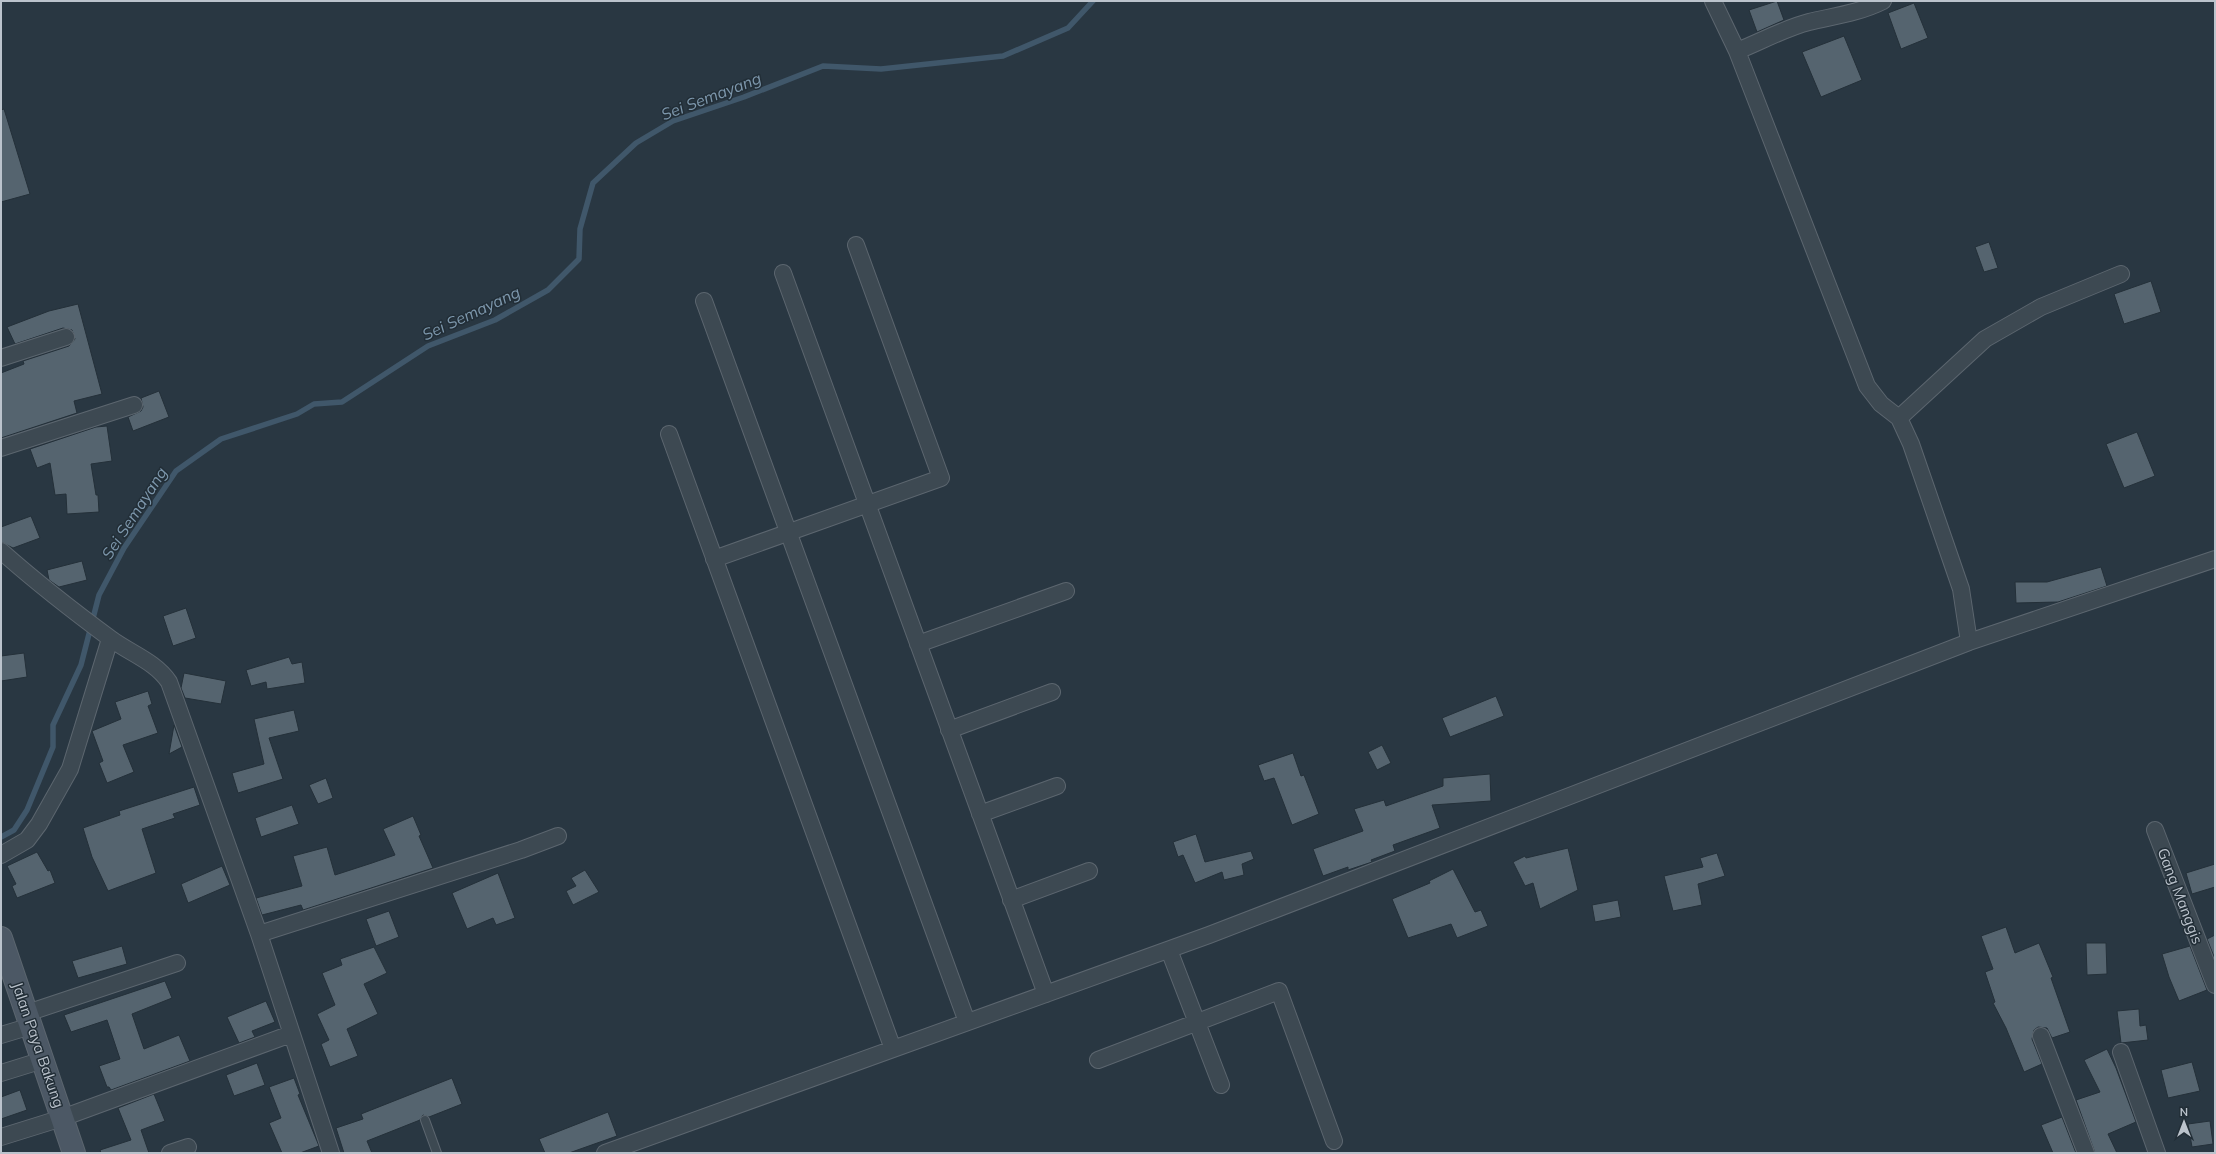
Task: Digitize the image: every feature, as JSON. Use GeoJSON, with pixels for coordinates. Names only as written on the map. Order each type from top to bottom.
{"type":"FeatureCollection","features":[{"type":"Feature","properties":{"kind":"main road","name":"Jalan Paya Bakung"},"geometry":{"type":"LineString","coordinates":[[1,938],[74,1153]]}},
{"type":"Feature","properties":{"kind":"street"},"geometry":{"type":"LineString","coordinates":[[1713,1],[1737,51],[1866,386],[1881,404],[1899,418],[1911,444],[1961,589],[1975,640]]}},
{"type":"Feature","properties":{"kind":"street"},"geometry":{"type":"LineString","coordinates":[[1737,51],[1808,22],[1840,17],[1870,8],[1883,1]]}},
{"type":"Feature","properties":{"kind":"street"},"geometry":{"type":"LineString","coordinates":[[714,560],[941,478],[856,246]]}},
{"type":"Feature","properties":{"kind":"street"},"geometry":{"type":"LineString","coordinates":[[783,273],[1046,994]]}},
{"type":"Feature","properties":{"kind":"street"},"geometry":{"type":"LineString","coordinates":[[1899,418],[1985,339],[2042,307],[2121,274]]}},
{"type":"Feature","properties":{"kind":"street"},"geometry":{"type":"LineString","coordinates":[[704,301],[967,1022]]}},
{"type":"Feature","properties":{"kind":"street"},"geometry":{"type":"LineString","coordinates":[[1,358],[66,337]]}},
{"type":"Feature","properties":{"kind":"street"},"geometry":{"type":"LineString","coordinates":[[1,448],[134,405]]}},
{"type":"Feature","properties":{"kind":"street"},"geometry":{"type":"LineString","coordinates":[[669,434],[893,1049]]}},
{"type":"Feature","properties":{"kind":"street"},"geometry":{"type":"LineString","coordinates":[[1,551],[46,590],[87,619],[105,635],[160,671],[169,682],[258,934],[291,1034],[326,1152]]}},
{"type":"Feature","properties":{"kind":"street"},"geometry":{"type":"LineString","coordinates":[[605,1153],[1169,950],[1975,640],[2215,559]]}},
{"type":"Feature","properties":{"kind":"street"},"geometry":{"type":"LineString","coordinates":[[918,644],[1066,591]]}},
{"type":"Feature","properties":{"kind":"street"},"geometry":{"type":"LineString","coordinates":[[1,855],[23,843],[36,829],[70,769],[105,635]]}},
{"type":"Feature","properties":{"kind":"street"},"geometry":{"type":"LineString","coordinates":[[949,730],[1052,692]]}},
{"type":"Feature","properties":{"kind":"street"},"geometry":{"type":"LineString","coordinates":[[980,814],[1057,786]]}},
{"type":"Feature","properties":{"kind":"street","name":"Gang Manggis"},"geometry":{"type":"LineString","coordinates":[[2155,830],[2215,985]]}},
{"type":"Feature","properties":{"kind":"street"},"geometry":{"type":"LineString","coordinates":[[258,934],[521,850],[558,836]]}},
{"type":"Feature","properties":{"kind":"street"},"geometry":{"type":"LineString","coordinates":[[1011,900],[1089,871]]}},
{"type":"Feature","properties":{"kind":"street"},"geometry":{"type":"LineString","coordinates":[[1169,950],[1222,1085]]}},
{"type":"Feature","properties":{"kind":"street"},"geometry":{"type":"LineString","coordinates":[[1,1035],[29,1020],[177,963]]}},
{"type":"Feature","properties":{"kind":"street"},"geometry":{"type":"LineString","coordinates":[[1098,1060],[1279,991],[1334,1141]]}},
{"type":"Feature","properties":{"kind":"street"},"geometry":{"type":"LineString","coordinates":[[1,1137],[62,1118],[291,1034]]}},
{"type":"Feature","properties":{"kind":"street"},"geometry":{"type":"LineString","coordinates":[[2042,1036],[2086,1153]]}},
{"type":"Feature","properties":{"kind":"street"},"geometry":{"type":"LineString","coordinates":[[2122,1052],[2157,1153]]}},
{"type":"Feature","properties":{"kind":"street"},"geometry":{"type":"LineString","coordinates":[[1,1073],[43,1060]]}},
{"type":"Feature","properties":{"kind":"street"},"geometry":{"type":"LineString","coordinates":[[170,1153],[188,1147]]}},
{"type":"Feature","properties":{"kind":"lane"},"geometry":{"type":"LineString","coordinates":[[425,1120],[437,1153]]}},
{"type":"Feature","properties":{"kind":"building"},"geometry":{"type":"Polygon","coordinates":[[[1777,1],[1784,20],[1757,32],[1749,10],[1777,1]]]}},
{"type":"Feature","properties":{"kind":"building"},"geometry":{"type":"Polygon","coordinates":[[[1914,3],[1928,38],[1901,49],[1888,13],[1914,3]]]}},
{"type":"Feature","properties":{"kind":"building"},"geometry":{"type":"Polygon","coordinates":[[[1844,36],[1862,80],[1821,97],[1802,52],[1844,36]]]}},
{"type":"Feature","properties":{"kind":"building"},"geometry":{"type":"Polygon","coordinates":[[[4,109],[30,194],[1,202],[1,110],[4,109]]]}},
{"type":"Feature","properties":{"kind":"building"},"geometry":{"type":"Polygon","coordinates":[[[1989,242],[1998,268],[1984,272],[1975,247],[1989,242]]]}},
{"type":"Feature","properties":{"kind":"building"},"geometry":{"type":"Polygon","coordinates":[[[2151,281],[2161,312],[2124,324],[2114,294],[2151,281]]]}},
{"type":"Feature","properties":{"kind":"building"},"geometry":{"type":"Polygon","coordinates":[[[78,304],[102,394],[74,401],[77,413],[1,438],[1,373],[24,364],[23,361],[69,346],[75,339],[72,330],[63,328],[15,344],[7,327],[49,311],[78,304]]]}},
{"type":"Feature","properties":{"kind":"building"},"geometry":{"type":"Polygon","coordinates":[[[159,391],[169,417],[133,431],[128,417],[141,411],[143,407],[141,398],[159,391]]]}},
{"type":"Feature","properties":{"kind":"building"},"geometry":{"type":"Polygon","coordinates":[[[107,426],[112,461],[91,464],[96,495],[98,495],[99,512],[67,514],[66,494],[55,495],[50,463],[37,468],[30,449],[96,427],[107,426]]]}},
{"type":"Feature","properties":{"kind":"building"},"geometry":{"type":"Polygon","coordinates":[[[2137,432],[2155,476],[2124,488],[2106,444],[2137,432]]]}},
{"type":"Feature","properties":{"kind":"building"},"geometry":{"type":"Polygon","coordinates":[[[31,516],[40,538],[13,548],[1,542],[1,527],[31,516]]]}},
{"type":"Feature","properties":{"kind":"building"},"geometry":{"type":"Polygon","coordinates":[[[82,561],[87,580],[59,587],[49,580],[47,570],[82,561]]]}},
{"type":"Feature","properties":{"kind":"building"},"geometry":{"type":"Polygon","coordinates":[[[2101,567],[2107,586],[2058,602],[2016,603],[2015,582],[2047,582],[2101,567]]]}},
{"type":"Feature","properties":{"kind":"building"},"geometry":{"type":"Polygon","coordinates":[[[186,608],[196,638],[173,646],[163,616],[186,608]]]}},
{"type":"Feature","properties":{"kind":"building"},"geometry":{"type":"Polygon","coordinates":[[[24,653],[27,677],[1,681],[1,656],[24,653]]]}},
{"type":"Feature","properties":{"kind":"building"},"geometry":{"type":"Polygon","coordinates":[[[289,657],[292,664],[302,662],[305,683],[267,689],[266,682],[251,686],[246,670],[289,657]]]}},
{"type":"Feature","properties":{"kind":"building"},"geometry":{"type":"Polygon","coordinates":[[[184,673],[226,681],[221,704],[185,698],[181,688],[184,673]]]}},
{"type":"Feature","properties":{"kind":"building"},"geometry":{"type":"Polygon","coordinates":[[[148,691],[152,704],[148,706],[158,733],[123,745],[134,772],[107,783],[99,763],[103,761],[92,731],[121,719],[115,702],[148,691]]]}},
{"type":"Feature","properties":{"kind":"building"},"geometry":{"type":"Polygon","coordinates":[[[1496,696],[1504,716],[1450,737],[1442,718],[1496,696]]]}},
{"type":"Feature","properties":{"kind":"building"},"geometry":{"type":"Polygon","coordinates":[[[294,710],[299,731],[269,738],[283,779],[238,793],[232,773],[264,764],[254,719],[294,710]]]}},
{"type":"Feature","properties":{"kind":"building"},"geometry":{"type":"Polygon","coordinates":[[[174,725],[182,747],[169,754],[174,725]]]}},
{"type":"Feature","properties":{"kind":"building"},"geometry":{"type":"Polygon","coordinates":[[[1382,745],[1391,763],[1377,770],[1368,752],[1382,745]]]}},
{"type":"Feature","properties":{"kind":"building"},"geometry":{"type":"Polygon","coordinates":[[[1293,753],[1301,776],[1304,775],[1319,814],[1292,825],[1274,778],[1264,781],[1258,765],[1293,753]]]}},
{"type":"Feature","properties":{"kind":"building"},"geometry":{"type":"Polygon","coordinates":[[[1490,774],[1491,801],[1432,805],[1440,828],[1393,845],[1395,851],[1371,860],[1372,862],[1348,870],[1348,867],[1323,876],[1313,849],[1363,831],[1354,809],[1384,800],[1386,806],[1443,786],[1443,778],[1490,774]]]}},
{"type":"Feature","properties":{"kind":"building"},"geometry":{"type":"Polygon","coordinates":[[[326,778],[333,798],[318,804],[309,785],[326,778]]]}},
{"type":"Feature","properties":{"kind":"building"},"geometry":{"type":"Polygon","coordinates":[[[194,787],[200,805],[173,814],[175,818],[142,829],[156,873],[108,891],[92,857],[83,828],[120,815],[119,811],[194,787]]]}},
{"type":"Feature","properties":{"kind":"building"},"geometry":{"type":"Polygon","coordinates":[[[292,805],[299,824],[261,837],[255,818],[292,805]]]}},
{"type":"Feature","properties":{"kind":"building"},"geometry":{"type":"Polygon","coordinates":[[[413,816],[421,835],[419,836],[433,868],[303,910],[301,905],[262,915],[256,898],[302,886],[293,856],[327,847],[335,875],[372,863],[395,855],[383,829],[413,816]]]}},
{"type":"Feature","properties":{"kind":"building"},"geometry":{"type":"Polygon","coordinates":[[[1196,834],[1205,862],[1251,851],[1254,859],[1242,864],[1244,875],[1224,880],[1222,872],[1195,883],[1183,855],[1178,857],[1173,842],[1196,834]]]}},
{"type":"Feature","properties":{"kind":"building"},"geometry":{"type":"Polygon","coordinates":[[[1568,848],[1578,890],[1540,909],[1533,883],[1525,886],[1513,862],[1525,856],[1526,858],[1568,848]]]}},
{"type":"Feature","properties":{"kind":"building"},"geometry":{"type":"Polygon","coordinates":[[[37,852],[48,871],[50,870],[55,883],[17,898],[12,886],[16,884],[7,866],[37,852]]]}},
{"type":"Feature","properties":{"kind":"building"},"geometry":{"type":"Polygon","coordinates":[[[1717,853],[1725,876],[1698,884],[1702,905],[1673,911],[1664,876],[1703,867],[1700,858],[1717,853]]]}},
{"type":"Feature","properties":{"kind":"building"},"geometry":{"type":"Polygon","coordinates":[[[2215,864],[2215,887],[2192,894],[2186,873],[2215,864]]]}},
{"type":"Feature","properties":{"kind":"building"},"geometry":{"type":"Polygon","coordinates":[[[222,866],[230,885],[188,903],[181,884],[222,866]]]}},
{"type":"Feature","properties":{"kind":"building"},"geometry":{"type":"Polygon","coordinates":[[[1453,869],[1475,912],[1481,910],[1488,926],[1457,938],[1451,924],[1408,938],[1392,899],[1430,883],[1429,881],[1453,869]]]}},
{"type":"Feature","properties":{"kind":"building"},"geometry":{"type":"Polygon","coordinates":[[[585,870],[599,892],[573,905],[566,891],[576,886],[571,878],[585,870]]]}},
{"type":"Feature","properties":{"kind":"building"},"geometry":{"type":"Polygon","coordinates":[[[498,873],[515,918],[496,925],[493,918],[467,929],[452,893],[498,873]]]}},
{"type":"Feature","properties":{"kind":"building"},"geometry":{"type":"Polygon","coordinates":[[[1618,900],[1621,917],[1595,922],[1592,905],[1618,900]]]}},
{"type":"Feature","properties":{"kind":"building"},"geometry":{"type":"Polygon","coordinates":[[[389,911],[399,937],[376,946],[366,919],[389,911]]]}},
{"type":"Feature","properties":{"kind":"building"},"geometry":{"type":"Polygon","coordinates":[[[2006,927],[2015,953],[2039,943],[2053,977],[2051,978],[2070,1032],[2052,1038],[2047,1028],[2038,1027],[2034,1030],[2032,1039],[2042,1064],[2024,1072],[2006,1028],[1993,1003],[1995,1002],[1985,972],[1993,969],[1981,936],[2006,927]]]}},
{"type":"Feature","properties":{"kind":"building"},"geometry":{"type":"Polygon","coordinates":[[[2215,935],[2215,959],[2207,939],[2215,935]]]}},
{"type":"Feature","properties":{"kind":"building"},"geometry":{"type":"Polygon","coordinates":[[[2086,943],[2106,943],[2107,974],[2087,975],[2086,943]]]}},
{"type":"Feature","properties":{"kind":"building"},"geometry":{"type":"Polygon","coordinates":[[[122,946],[127,964],[78,978],[72,961],[122,946]]]}},
{"type":"Feature","properties":{"kind":"building"},"geometry":{"type":"Polygon","coordinates":[[[2190,946],[2207,990],[2179,1001],[2169,977],[2162,954],[2190,946]]]}},
{"type":"Feature","properties":{"kind":"building"},"geometry":{"type":"Polygon","coordinates":[[[374,947],[387,973],[364,984],[378,1014],[347,1029],[358,1056],[330,1067],[321,1044],[329,1040],[317,1014],[335,1005],[322,973],[342,965],[340,959],[374,947]]]}},
{"type":"Feature","properties":{"kind":"building"},"geometry":{"type":"Polygon","coordinates":[[[165,981],[172,998],[132,1014],[144,1049],[179,1035],[190,1061],[111,1090],[107,1087],[99,1066],[120,1059],[107,1020],[71,1032],[64,1015],[165,981]]]}},
{"type":"Feature","properties":{"kind":"building"},"geometry":{"type":"Polygon","coordinates":[[[266,1001],[275,1022],[252,1031],[255,1037],[239,1043],[227,1017],[266,1001]]]}},
{"type":"Feature","properties":{"kind":"building"},"geometry":{"type":"Polygon","coordinates":[[[2139,1009],[2140,1026],[2146,1025],[2148,1040],[2121,1043],[2117,1011],[2139,1009]]]}},
{"type":"Feature","properties":{"kind":"building"},"geometry":{"type":"Polygon","coordinates":[[[2107,1049],[2116,1068],[2136,1122],[2108,1134],[2117,1153],[2095,1153],[2076,1100],[2100,1092],[2084,1060],[2107,1049]]]}},
{"type":"Feature","properties":{"kind":"building"},"geometry":{"type":"Polygon","coordinates":[[[2192,1062],[2200,1091],[2168,1098],[2161,1070],[2192,1062]]]}},
{"type":"Feature","properties":{"kind":"building"},"geometry":{"type":"Polygon","coordinates":[[[257,1063],[265,1085],[234,1096],[226,1075],[257,1063]]]}},
{"type":"Feature","properties":{"kind":"building"},"geometry":{"type":"Polygon","coordinates":[[[294,1078],[300,1094],[298,1095],[319,1146],[300,1153],[282,1153],[269,1123],[281,1118],[269,1087],[294,1078]]]}},
{"type":"Feature","properties":{"kind":"building"},"geometry":{"type":"Polygon","coordinates":[[[452,1078],[462,1104],[429,1117],[423,1115],[420,1120],[367,1141],[372,1153],[344,1153],[336,1128],[363,1119],[361,1114],[452,1078]]]}},
{"type":"Feature","properties":{"kind":"building"},"geometry":{"type":"Polygon","coordinates":[[[20,1090],[27,1110],[1,1119],[1,1097],[20,1090]]]}},
{"type":"Feature","properties":{"kind":"building"},"geometry":{"type":"Polygon","coordinates":[[[154,1094],[165,1121],[141,1130],[149,1153],[101,1153],[100,1150],[131,1140],[118,1108],[154,1094]]]}},
{"type":"Feature","properties":{"kind":"building"},"geometry":{"type":"Polygon","coordinates":[[[608,1112],[617,1136],[569,1153],[545,1153],[539,1139],[608,1112]]]}},
{"type":"Feature","properties":{"kind":"building"},"geometry":{"type":"Polygon","coordinates":[[[2062,1117],[2076,1153],[2053,1153],[2041,1125],[2062,1117]]]}},
{"type":"Feature","properties":{"kind":"building"},"geometry":{"type":"Polygon","coordinates":[[[2210,1121],[2213,1144],[2192,1147],[2188,1124],[2210,1121]]]}},
{"type":"Feature","properties":{"kind":"waterway","name":"Sei Semayang"},"geometry":{"type":"LineString","coordinates":[[1,837],[14,830],[27,810],[53,747],[53,725],[81,665],[99,595],[124,548],[176,471],[221,439],[297,414],[314,404],[342,402],[428,346],[495,320],[548,290],[579,259],[580,229],[593,183],[636,143],[673,121],[744,97],[823,66],[881,69],[1003,56],[1068,28],[1093,1]]}}]}
